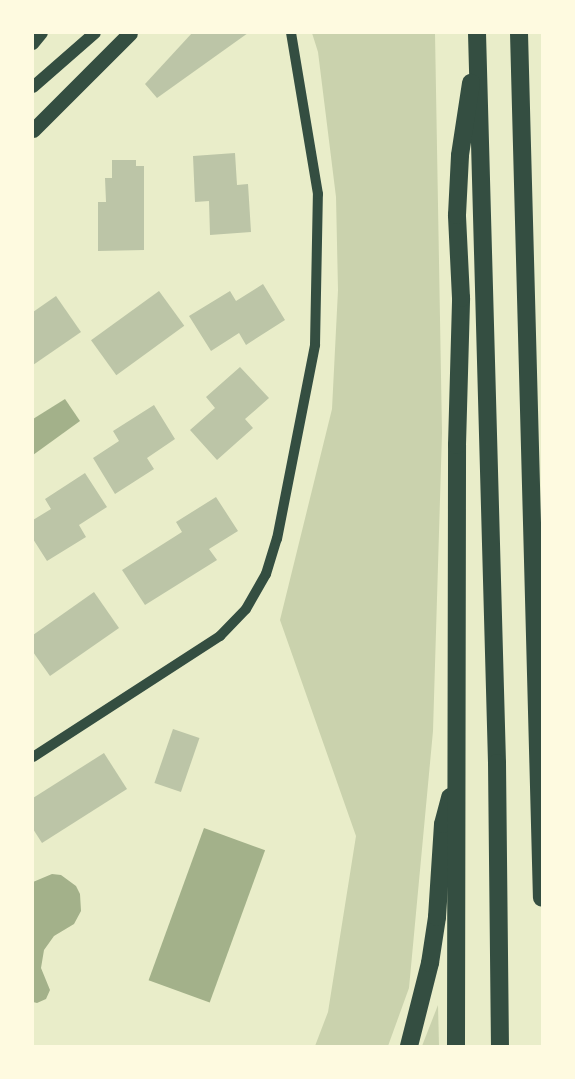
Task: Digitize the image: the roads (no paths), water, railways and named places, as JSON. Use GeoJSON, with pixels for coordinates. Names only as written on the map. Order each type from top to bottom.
{"type":"FeatureCollection","features":[{"type":"Feature","properties":{"kind":"highway"},"geometry":{"type":"LineString","coordinates":[[519,33],[542,898]]}},
{"type":"Feature","properties":{"kind":"highway"},"geometry":{"type":"LineString","coordinates":[[456,1046],[456,445],[461,298],[457,215],[460,155],[477,41]]}},
{"type":"Feature","properties":{"kind":"highway"},"geometry":{"type":"LineString","coordinates":[[477,41],[497,763],[500,1046]]}},
{"type":"Feature","properties":{"kind":"highway"},"geometry":{"type":"LineString","coordinates":[[409,1046],[430,963],[437,917],[443,824],[456,769]]}},
{"type":"Feature","properties":{"kind":"main road"},"geometry":{"type":"LineString","coordinates":[[33,44],[42,33]]}},
{"type":"Feature","properties":{"kind":"main road"},"geometry":{"type":"LineString","coordinates":[[33,87],[95,33]]}},
{"type":"Feature","properties":{"kind":"main road"},"geometry":{"type":"LineString","coordinates":[[33,130],[130,33]]}},
{"type":"Feature","properties":{"kind":"street"},"geometry":{"type":"LineString","coordinates":[[33,757],[220,636],[246,609],[266,574],[277,539],[315,345],[318,194],[291,33]]}}]}
